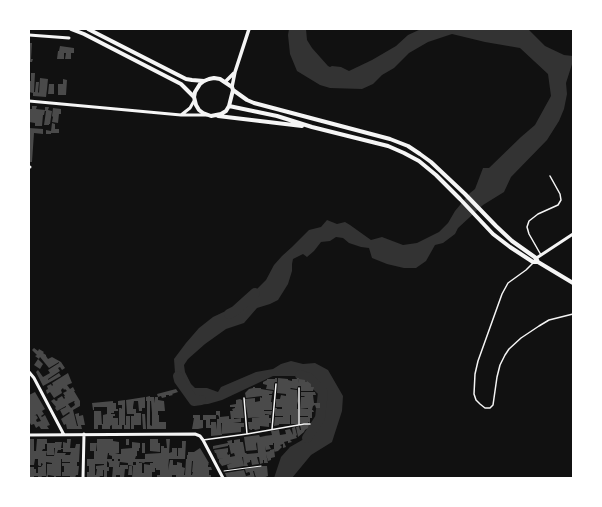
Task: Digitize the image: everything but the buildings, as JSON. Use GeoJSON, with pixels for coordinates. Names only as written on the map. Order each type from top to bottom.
{"type":"FeatureCollection","features":[{"type":"Feature","properties":{"kind":"main road"},"geometry":{"type":"LineString","coordinates":[[71,29],[84,34],[181,84],[186,88],[194,99],[199,110],[203,113],[215,116],[312,127]]}},
{"type":"Feature","properties":{"kind":"main road"},"geometry":{"type":"LineString","coordinates":[[88,29],[186,79],[204,81]]}},
{"type":"Feature","properties":{"kind":"main road"},"geometry":{"type":"LineString","coordinates":[[194,99],[197,88],[204,81],[214,78],[220,79],[247,100],[390,139],[408,146],[431,162],[496,226],[536,261]]}},
{"type":"Feature","properties":{"kind":"main road"},"geometry":{"type":"LineString","coordinates":[[215,116],[221,114],[229,106],[232,89]]}},
{"type":"Feature","properties":{"kind":"main road"},"geometry":{"type":"LineString","coordinates":[[229,106],[277,116],[312,127],[388,146],[404,153],[419,161],[436,175],[494,234],[510,248],[536,261],[573,283]]}},
{"type":"Feature","properties":{"kind":"street"},"geometry":{"type":"LineString","coordinates":[[232,89],[235,72],[249,29]]}},
{"type":"Feature","properties":{"kind":"street"},"geometry":{"type":"LineString","coordinates":[[29,35],[69,38]]}},
{"type":"Feature","properties":{"kind":"street"},"geometry":{"type":"LineString","coordinates":[[225,82],[235,72]]}},
{"type":"Feature","properties":{"kind":"street"},"geometry":{"type":"LineString","coordinates":[[181,115],[190,108],[194,99]]}},
{"type":"Feature","properties":{"kind":"street"},"geometry":{"type":"LineString","coordinates":[[29,101],[181,115],[208,115]]}},
{"type":"Feature","properties":{"kind":"street"},"geometry":{"type":"LineString","coordinates":[[536,261],[541,255],[573,234]]}},
{"type":"Feature","properties":{"kind":"street"},"geometry":{"type":"LineString","coordinates":[[29,372],[34,378],[64,435]]}},
{"type":"Feature","properties":{"kind":"street"},"geometry":{"type":"LineString","coordinates":[[83,478],[84,434]]}},
{"type":"Feature","properties":{"kind":"street"},"geometry":{"type":"LineString","coordinates":[[29,435],[195,434],[200,436],[203,440],[223,478]]}},
{"type":"Feature","properties":{"kind":"lane"},"geometry":{"type":"LineString","coordinates":[[541,255],[529,234],[527,227],[529,220],[558,205],[560,194],[550,176]]}},
{"type":"Feature","properties":{"kind":"lane"},"geometry":{"type":"LineString","coordinates":[[536,261],[508,283],[502,294],[478,361],[475,374],[474,394],[476,400],[485,408],[490,408],[493,405],[500,366],[510,349],[521,338],[549,320],[573,314]]}},
{"type":"Feature","properties":{"kind":"lane"},"geometry":{"type":"LineString","coordinates":[[272,429],[276,384]]}},
{"type":"Feature","properties":{"kind":"lane"},"geometry":{"type":"LineString","coordinates":[[299,425],[300,388]]}},
{"type":"Feature","properties":{"kind":"lane"},"geometry":{"type":"LineString","coordinates":[[244,398],[247,434]]}},
{"type":"Feature","properties":{"kind":"lane"},"geometry":{"type":"LineString","coordinates":[[203,440],[310,424]]}},
{"type":"Feature","properties":{"kind":"path"},"geometry":{"type":"LineString","coordinates":[[220,472],[261,466]]}},
{"type":"Feature","properties":{"kind":"shaded area"},"geometry":{"type":"Polygon","coordinates":[[[289,29],[306,29],[307,40],[328,66],[341,67],[349,71],[396,46],[408,35],[421,29],[529,30],[545,46],[564,55],[573,56],[573,61],[566,83],[567,94],[564,109],[559,121],[547,140],[511,177],[504,192],[483,205],[458,228],[455,234],[443,243],[435,245],[426,261],[416,268],[404,268],[387,264],[372,258],[369,248],[349,243],[343,238],[336,237],[330,241],[321,242],[307,257],[303,254],[293,259],[292,271],[288,284],[278,300],[257,308],[244,323],[226,329],[205,344],[188,359],[184,365],[185,372],[191,384],[195,388],[207,388],[218,392],[221,387],[256,372],[273,369],[281,364],[291,361],[303,364],[315,363],[328,370],[343,396],[342,411],[332,442],[311,455],[292,478],[274,478],[281,457],[290,447],[304,439],[320,419],[326,404],[325,394],[321,386],[311,380],[299,376],[273,376],[222,400],[208,404],[195,405],[193,399],[185,388],[178,384],[175,373],[174,359],[199,328],[213,317],[230,309],[244,305],[247,299],[266,280],[274,265],[282,256],[309,230],[321,227],[327,220],[337,224],[345,222],[371,240],[382,237],[403,245],[417,243],[439,232],[448,223],[455,211],[470,193],[475,189],[483,168],[489,168],[535,125],[551,96],[548,74],[520,48],[452,34],[428,42],[409,53],[394,68],[382,75],[373,84],[362,89],[330,88],[320,85],[297,71],[290,54],[288,35],[289,29]]]}},
{"type":"Feature","properties":{"kind":"waterway"},"geometry":{"type":"LineString","coordinates":[[229,314],[235,311],[255,293]]}},
{"type":"Feature","properties":{"kind":"waterway"},"geometry":{"type":"LineString","coordinates":[[300,375],[309,378],[323,392],[320,418],[307,438]]}},
{"type":"Feature","properties":{"kind":"waterway"},"geometry":{"type":"LineString","coordinates":[[178,376],[179,380],[194,401],[201,400]]}}]}
